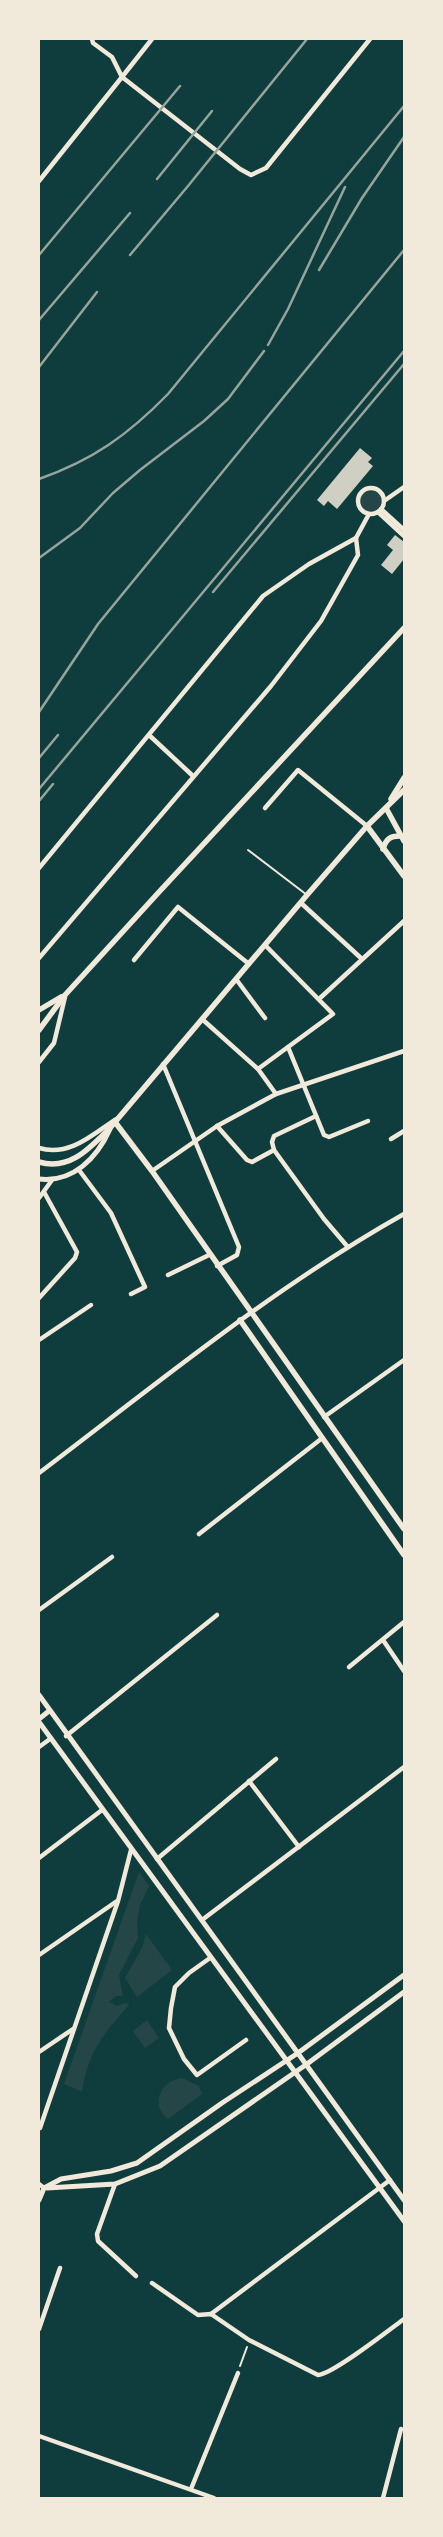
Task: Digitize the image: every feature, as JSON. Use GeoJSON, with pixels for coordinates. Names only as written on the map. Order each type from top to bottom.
{"type":"FeatureCollection","features":[{"type":"Feature","properties":{"kind":"main road"},"geometry":{"type":"LineString","coordinates":[[39,1030],[65,995],[404,628]]}},
{"type":"Feature","properties":{"kind":"main road"},"geometry":{"type":"LineString","coordinates":[[386,808],[404,778]]}},
{"type":"Feature","properties":{"kind":"main road"},"geometry":{"type":"LineString","coordinates":[[39,1162],[52,1164],[71,1161],[86,1152],[110,1128],[306,895],[367,826],[404,790]]}},
{"type":"Feature","properties":{"kind":"main road"},"geometry":{"type":"LineString","coordinates":[[386,808],[402,838]]}},
{"type":"Feature","properties":{"kind":"main road"},"geometry":{"type":"LineString","coordinates":[[367,826],[404,876]]}},
{"type":"Feature","properties":{"kind":"main road"},"geometry":{"type":"LineString","coordinates":[[383,849],[385,841],[392,836],[402,838]]}},
{"type":"Feature","properties":{"kind":"main road"},"geometry":{"type":"LineString","coordinates":[[39,1010],[65,995]]}},
{"type":"Feature","properties":{"kind":"main road"},"geometry":{"type":"LineString","coordinates":[[115,1122],[152,1171],[209,1255],[404,1529]]}},
{"type":"Feature","properties":{"kind":"main road"},"geometry":{"type":"LineString","coordinates":[[240,1320],[404,1555]]}},
{"type":"Feature","properties":{"kind":"main road"},"geometry":{"type":"LineString","coordinates":[[270,1363],[279,1364],[281,1356]]}},
{"type":"Feature","properties":{"kind":"main road"},"geometry":{"type":"LineString","coordinates":[[282,1381],[286,1373],[294,1374]]}},
{"type":"Feature","properties":{"kind":"street"},"geometry":{"type":"LineString","coordinates":[[92,39],[93,43],[112,57],[122,77],[240,169],[251,174],[266,168],[370,39]]}},
{"type":"Feature","properties":{"kind":"street"},"geometry":{"type":"LineString","coordinates":[[39,180],[152,39]]}},
{"type":"Feature","properties":{"kind":"street"},"geometry":{"type":"LineString","coordinates":[[369,514],[362,510],[358,502],[363,490],[371,487],[379,490],[384,501]]}},
{"type":"Feature","properties":{"kind":"street"},"geometry":{"type":"LineString","coordinates":[[39,868],[263,596],[308,564],[356,538],[369,514],[379,511],[384,501],[404,487]]}},
{"type":"Feature","properties":{"kind":"street"},"geometry":{"type":"LineString","coordinates":[[379,511],[404,530]]}},
{"type":"Feature","properties":{"kind":"street"},"geometry":{"type":"LineString","coordinates":[[379,511],[404,536]]}},
{"type":"Feature","properties":{"kind":"street"},"geometry":{"type":"LineString","coordinates":[[39,958],[271,686],[322,621],[358,556],[356,538]]}},
{"type":"Feature","properties":{"kind":"street"},"geometry":{"type":"LineString","coordinates":[[149,735],[193,776]]}},
{"type":"Feature","properties":{"kind":"street"},"geometry":{"type":"LineString","coordinates":[[265,808],[298,770],[367,826]]}},
{"type":"Feature","properties":{"kind":"street"},"geometry":{"type":"LineString","coordinates":[[301,903],[362,959]]}},
{"type":"Feature","properties":{"kind":"street"},"geometry":{"type":"LineString","coordinates":[[134,960],[178,907],[249,964]]}},
{"type":"Feature","properties":{"kind":"street"},"geometry":{"type":"LineString","coordinates":[[320,999],[404,921]]}},
{"type":"Feature","properties":{"kind":"street"},"geometry":{"type":"LineString","coordinates":[[258,1069],[333,1014],[265,945]]}},
{"type":"Feature","properties":{"kind":"street"},"geometry":{"type":"LineString","coordinates":[[236,979],[265,1018]]}},
{"type":"Feature","properties":{"kind":"street"},"geometry":{"type":"LineString","coordinates":[[39,1062],[54,1043],[65,995]]}},
{"type":"Feature","properties":{"kind":"street"},"geometry":{"type":"LineString","coordinates":[[202,1019],[258,1069],[276,1094]]}},
{"type":"Feature","properties":{"kind":"street"},"geometry":{"type":"LineString","coordinates":[[288,1047],[326,1137],[368,1121]]}},
{"type":"Feature","properties":{"kind":"street"},"geometry":{"type":"LineString","coordinates":[[152,1171],[217,1126],[276,1094],[404,1051]]}},
{"type":"Feature","properties":{"kind":"street"},"geometry":{"type":"LineString","coordinates":[[163,1064],[239,1247],[239,1252],[217,1266]]}},
{"type":"Feature","properties":{"kind":"street"},"geometry":{"type":"LineString","coordinates":[[316,1116],[274,1136],[272,1142],[274,1150],[324,1219],[347,1246]]}},
{"type":"Feature","properties":{"kind":"street"},"geometry":{"type":"LineString","coordinates":[[39,1148],[57,1151],[70,1148],[119,1117]]}},
{"type":"Feature","properties":{"kind":"street"},"geometry":{"type":"LineString","coordinates":[[217,1126],[249,1162],[274,1150]]}},
{"type":"Feature","properties":{"kind":"street"},"geometry":{"type":"LineString","coordinates":[[39,1179],[52,1180],[79,1170],[104,1143],[110,1128]]}},
{"type":"Feature","properties":{"kind":"street"},"geometry":{"type":"LineString","coordinates":[[391,1140],[404,1131]]}},
{"type":"Feature","properties":{"kind":"street"},"geometry":{"type":"LineString","coordinates":[[79,1170],[111,1213],[145,1287],[131,1294]]}},
{"type":"Feature","properties":{"kind":"street"},"geometry":{"type":"LineString","coordinates":[[39,1198],[52,1180]]}},
{"type":"Feature","properties":{"kind":"street"},"geometry":{"type":"LineString","coordinates":[[39,1298],[75,1258],[77,1252],[44,1192]]}},
{"type":"Feature","properties":{"kind":"street"},"geometry":{"type":"LineString","coordinates":[[39,1473],[250,1312],[347,1246],[404,1214]]}},
{"type":"Feature","properties":{"kind":"street"},"geometry":{"type":"LineString","coordinates":[[168,1275],[209,1255]]}},
{"type":"Feature","properties":{"kind":"street"},"geometry":{"type":"LineString","coordinates":[[39,1340],[91,1305]]}},
{"type":"Feature","properties":{"kind":"street"},"geometry":{"type":"LineString","coordinates":[[324,1417],[404,1360]]}},
{"type":"Feature","properties":{"kind":"street"},"geometry":{"type":"LineString","coordinates":[[199,1534],[321,1438]]}},
{"type":"Feature","properties":{"kind":"street"},"geometry":{"type":"LineString","coordinates":[[39,1610],[112,1557]]}},
{"type":"Feature","properties":{"kind":"street"},"geometry":{"type":"LineString","coordinates":[[66,1736],[217,1616]]}},
{"type":"Feature","properties":{"kind":"street"},"geometry":{"type":"LineString","coordinates":[[349,1667],[404,1622]]}},
{"type":"Feature","properties":{"kind":"street"},"geometry":{"type":"LineString","coordinates":[[383,1640],[404,1671]]}},
{"type":"Feature","properties":{"kind":"street"},"geometry":{"type":"LineString","coordinates":[[39,1696],[66,1736],[307,2064],[404,2200]]}},
{"type":"Feature","properties":{"kind":"street"},"geometry":{"type":"LineString","coordinates":[[50,1711],[39,1720],[50,1739],[210,1958],[288,2060],[404,2221]]}},
{"type":"Feature","properties":{"kind":"street"},"geometry":{"type":"LineString","coordinates":[[39,1747],[50,1739]]}},
{"type":"Feature","properties":{"kind":"street"},"geometry":{"type":"LineString","coordinates":[[157,1859],[276,1758]]}},
{"type":"Feature","properties":{"kind":"street"},"geometry":{"type":"LineString","coordinates":[[202,1920],[404,1767]]}},
{"type":"Feature","properties":{"kind":"street"},"geometry":{"type":"LineString","coordinates":[[248,1781],[299,1846]]}},
{"type":"Feature","properties":{"kind":"street"},"geometry":{"type":"LineString","coordinates":[[39,1858],[102,1810]]}},
{"type":"Feature","properties":{"kind":"street"},"geometry":{"type":"LineString","coordinates":[[40,2128],[118,1901],[132,1850]]}},
{"type":"Feature","properties":{"kind":"street"},"geometry":{"type":"LineString","coordinates":[[39,1955],[118,1901]]}},
{"type":"Feature","properties":{"kind":"street"},"geometry":{"type":"LineString","coordinates":[[210,1958],[189,1973],[175,1987],[170,2028],[184,2059],[197,2075],[246,2040]]}},
{"type":"Feature","properties":{"kind":"street"},"geometry":{"type":"LineString","coordinates":[[41,2186],[61,2179],[111,2171],[137,2163],[298,2053],[404,1975]]}},
{"type":"Feature","properties":{"kind":"street"},"geometry":{"type":"LineString","coordinates":[[41,2186],[115,2184],[160,2166],[296,2072],[404,1992]]}},
{"type":"Feature","properties":{"kind":"street"},"geometry":{"type":"LineString","coordinates":[[39,2052],[74,2029]]}},
{"type":"Feature","properties":{"kind":"street"},"geometry":{"type":"LineString","coordinates":[[152,2283],[198,2316],[211,2314],[390,2180]]}},
{"type":"Feature","properties":{"kind":"street"},"geometry":{"type":"LineString","coordinates":[[115,2184],[97,2234],[98,2241],[136,2276]]}},
{"type":"Feature","properties":{"kind":"street"},"geometry":{"type":"LineString","coordinates":[[39,2200],[41,2186]]}},
{"type":"Feature","properties":{"kind":"street"},"geometry":{"type":"LineString","coordinates":[[39,2329],[60,2268]]}},
{"type":"Feature","properties":{"kind":"street"},"geometry":{"type":"LineString","coordinates":[[211,2314],[250,2340],[318,2375],[341,2364],[404,2320]]}},
{"type":"Feature","properties":{"kind":"street"},"geometry":{"type":"LineString","coordinates":[[191,2489],[238,2373]]}},
{"type":"Feature","properties":{"kind":"street"},"geometry":{"type":"LineString","coordinates":[[383,2498],[401,2429]]}},
{"type":"Feature","properties":{"kind":"street"},"geometry":{"type":"LineString","coordinates":[[39,2436],[214,2498]]}},
{"type":"Feature","properties":{"kind":"lane"},"geometry":{"type":"LineString","coordinates":[[248,850],[306,895]]}},
{"type":"Feature","properties":{"kind":"path"},"geometry":{"type":"LineString","coordinates":[[238,2373],[250,2340]]}},
{"type":"Feature","properties":{"kind":"shaded area"},"geometry":{"type":"Polygon","coordinates":[[[367,490],[375,490],[382,497],[382,505],[375,512],[367,512],[360,505],[360,497],[367,490]]]}},
{"type":"Feature","properties":{"kind":"shaded area"},"geometry":{"type":"Polygon","coordinates":[[[139,1872],[149,1886],[140,1905],[137,1922],[138,1938],[119,1975],[123,1996],[116,1996],[109,2002],[117,2006],[125,2003],[129,2005],[98,2044],[88,2066],[82,2092],[64,2084],[139,1872]]]}},
{"type":"Feature","properties":{"kind":"shaded area"},"geometry":{"type":"Polygon","coordinates":[[[146,1934],[172,1970],[137,1997],[125,1978],[142,1948],[146,1934]]]}},
{"type":"Feature","properties":{"kind":"shaded area"},"geometry":{"type":"Polygon","coordinates":[[[147,2020],[159,2038],[145,2048],[133,2031],[147,2020]]]}},
{"type":"Feature","properties":{"kind":"shaded area"},"geometry":{"type":"Polygon","coordinates":[[[182,2078],[199,2086],[202,2094],[168,2119],[159,2107],[160,2094],[168,2084],[182,2078]]]}},
{"type":"Feature","properties":{"kind":"building"},"geometry":{"type":"Polygon","coordinates":[[[360,448],[372,458],[368,462],[373,466],[337,509],[328,501],[324,506],[317,500],[360,448]]]}},
{"type":"Feature","properties":{"kind":"building"},"geometry":{"type":"Polygon","coordinates":[[[395,535],[404,542],[404,559],[392,574],[381,565],[393,550],[387,545],[395,535]]]}},
{"type":"Feature","properties":{"kind":"railway"},"geometry":{"type":"LineString","coordinates":[[130,255],[307,39]]}},
{"type":"Feature","properties":{"kind":"railway"},"geometry":{"type":"LineString","coordinates":[[39,255],[180,86]]}},
{"type":"Feature","properties":{"kind":"railway"},"geometry":{"type":"LineString","coordinates":[[39,479],[58,472],[109,445],[139,422],[168,394],[404,106]]}},
{"type":"Feature","properties":{"kind":"railway"},"geometry":{"type":"LineString","coordinates":[[157,179],[212,111]]}},
{"type":"Feature","properties":{"kind":"railway"},"geometry":{"type":"LineString","coordinates":[[319,270],[362,198],[404,137]]}},
{"type":"Feature","properties":{"kind":"railway"},"geometry":{"type":"LineString","coordinates":[[268,345],[288,309],[345,187]]}},
{"type":"Feature","properties":{"kind":"railway"},"geometry":{"type":"LineString","coordinates":[[39,320],[130,213]]}},
{"type":"Feature","properties":{"kind":"railway"},"geometry":{"type":"LineString","coordinates":[[39,712],[98,624],[404,250]]}},
{"type":"Feature","properties":{"kind":"railway"},"geometry":{"type":"LineString","coordinates":[[39,367],[97,292]]}},
{"type":"Feature","properties":{"kind":"railway"},"geometry":{"type":"LineString","coordinates":[[39,558],[80,528],[113,493],[204,421],[228,399],[264,351]]}},
{"type":"Feature","properties":{"kind":"railway"},"geometry":{"type":"LineString","coordinates":[[39,789],[404,351]]}},
{"type":"Feature","properties":{"kind":"railway"},"geometry":{"type":"LineString","coordinates":[[213,592],[404,364]]}},
{"type":"Feature","properties":{"kind":"railway"},"geometry":{"type":"LineString","coordinates":[[39,758],[58,735]]}},
{"type":"Feature","properties":{"kind":"railway"},"geometry":{"type":"LineString","coordinates":[[39,801],[53,784]]}}]}
